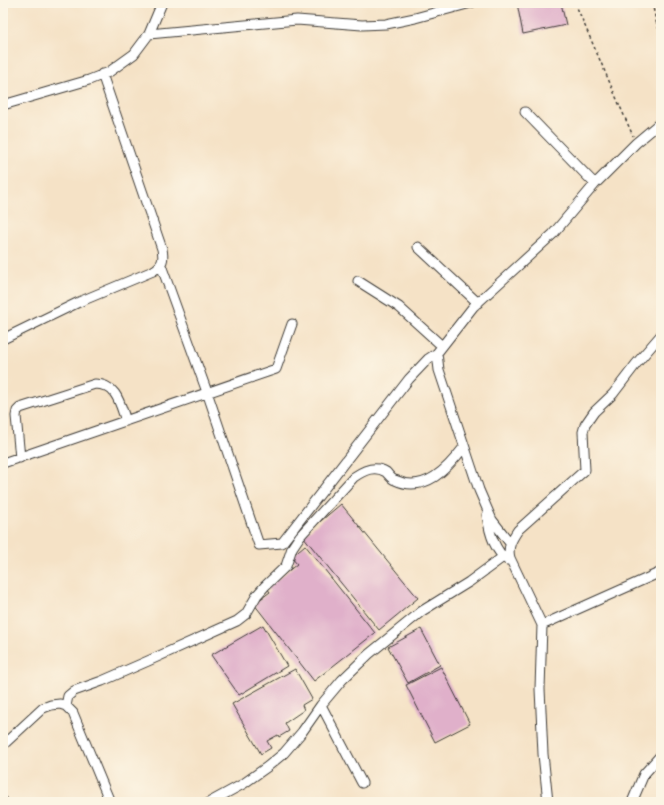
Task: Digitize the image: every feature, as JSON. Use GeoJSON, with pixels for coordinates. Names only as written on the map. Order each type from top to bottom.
{"type":"FeatureCollection","features":[{"type":"Feature","properties":{"kind":"street"},"geometry":{"type":"LineString","coordinates":[[3,105],[82,82],[109,72],[134,54],[149,34],[162,3]]}},
{"type":"Feature","properties":{"kind":"street"},"geometry":{"type":"LineString","coordinates":[[149,34],[297,20],[362,25],[386,24],[471,3]]}},
{"type":"Feature","properties":{"kind":"street"},"geometry":{"type":"LineString","coordinates":[[102,74],[162,249],[163,256],[161,265],[207,392],[259,545],[282,543],[409,379],[440,349],[478,303],[553,234],[595,184],[636,143],[661,122]]}},
{"type":"Feature","properties":{"kind":"street"},"geometry":{"type":"LineString","coordinates":[[524,112],[595,184]]}},
{"type":"Feature","properties":{"kind":"street"},"geometry":{"type":"LineString","coordinates":[[418,247],[478,303]]}},
{"type":"Feature","properties":{"kind":"street"},"geometry":{"type":"LineString","coordinates":[[3,340],[78,302],[153,271],[161,265]]}},
{"type":"Feature","properties":{"kind":"street"},"geometry":{"type":"LineString","coordinates":[[358,281],[399,307],[440,349],[439,370],[485,506],[492,536],[496,547],[503,557],[512,564]]}},
{"type":"Feature","properties":{"kind":"street"},"geometry":{"type":"LineString","coordinates":[[3,463],[276,369],[292,324]]}},
{"type":"Feature","properties":{"kind":"street"},"geometry":{"type":"LineString","coordinates":[[548,802],[543,754],[540,689],[542,625],[512,564],[509,553],[510,543],[518,530],[586,470],[583,432],[585,425],[592,415],[613,394],[661,335]]}},
{"type":"Feature","properties":{"kind":"street"},"geometry":{"type":"LineString","coordinates":[[20,458],[16,416],[17,411],[20,408],[95,384],[101,384],[108,386],[113,391],[126,421]]}},
{"type":"Feature","properties":{"kind":"street"},"geometry":{"type":"LineString","coordinates":[[66,706],[68,696],[74,690],[102,681],[148,661],[237,621],[246,614],[265,586],[286,566],[292,548],[300,536],[354,477],[364,471],[378,469],[386,472],[394,480],[405,484],[415,484],[436,477],[446,469],[464,447]]}},
{"type":"Feature","properties":{"kind":"street"},"geometry":{"type":"LineString","coordinates":[[485,506],[492,520],[510,543]]}},
{"type":"Feature","properties":{"kind":"street"},"geometry":{"type":"LineString","coordinates":[[210,802],[243,784],[284,753],[342,680],[369,654],[422,611],[469,582],[503,557]]}},
{"type":"Feature","properties":{"kind":"street"},"geometry":{"type":"LineString","coordinates":[[542,625],[661,572]]}},
{"type":"Feature","properties":{"kind":"street"},"geometry":{"type":"LineString","coordinates":[[5,742],[43,708],[60,704],[66,706],[74,713],[110,802]]}},
{"type":"Feature","properties":{"kind":"street"},"geometry":{"type":"LineString","coordinates":[[321,705],[362,783]]}},
{"type":"Feature","properties":{"kind":"street"},"geometry":{"type":"LineString","coordinates":[[632,802],[644,774],[661,755]]}},
{"type":"Feature","properties":{"kind":"path"},"geometry":{"type":"LineString","coordinates":[[574,3],[619,101],[636,143]]}},
{"type":"Feature","properties":{"kind":"path"},"geometry":{"type":"LineString","coordinates":[[652,3],[657,25],[661,34]]}},
{"type":"Feature","properties":{"kind":"building"},"geometry":{"type":"Polygon","coordinates":[[[517,3],[561,3],[566,25],[523,34],[517,3]]]}},
{"type":"Feature","properties":{"kind":"building"},"geometry":{"type":"Polygon","coordinates":[[[341,504],[418,598],[379,630],[303,536],[341,504]]]}},
{"type":"Feature","properties":{"kind":"building"},"geometry":{"type":"Polygon","coordinates":[[[305,545],[375,633],[314,681],[254,604],[270,592],[267,588],[297,564],[291,557],[305,545]]]}},
{"type":"Feature","properties":{"kind":"building"},"geometry":{"type":"Polygon","coordinates":[[[263,625],[287,666],[239,695],[211,655],[263,625]]]}},
{"type":"Feature","properties":{"kind":"building"},"geometry":{"type":"Polygon","coordinates":[[[421,629],[440,665],[408,683],[388,647],[421,629]]]}},
{"type":"Feature","properties":{"kind":"building"},"geometry":{"type":"Polygon","coordinates":[[[441,667],[470,724],[435,742],[406,685],[441,667]]]}},
{"type":"Feature","properties":{"kind":"building"},"geometry":{"type":"Polygon","coordinates":[[[295,669],[312,699],[302,705],[304,710],[285,723],[289,731],[279,737],[278,735],[267,741],[271,748],[261,754],[232,704],[295,669]]]}}]}
